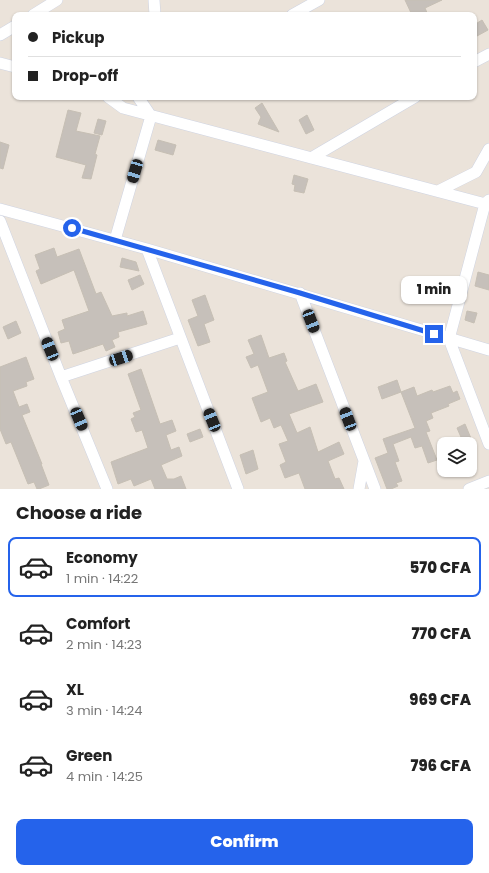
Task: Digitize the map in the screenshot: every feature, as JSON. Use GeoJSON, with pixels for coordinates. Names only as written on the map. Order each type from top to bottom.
{"type":"FeatureCollection","features":[{"type":"Feature","properties":{"kind":"street"},"geometry":{"type":"LineString","coordinates":[[38,12],[58,0]]}},
{"type":"Feature","properties":{"kind":"street"},"geometry":{"type":"LineString","coordinates":[[154,0],[155,12]]}},
{"type":"Feature","properties":{"kind":"street"},"geometry":{"type":"LineString","coordinates":[[297,12],[319,0]]}},
{"type":"Feature","properties":{"kind":"street"},"geometry":{"type":"LineString","coordinates":[[0,35],[12,28]]}},
{"type":"Feature","properties":{"kind":"street"},"geometry":{"type":"LineString","coordinates":[[477,60],[489,54]]}},
{"type":"Feature","properties":{"kind":"street"},"geometry":{"type":"LineString","coordinates":[[0,62],[12,66]]}},
{"type":"Feature","properties":{"kind":"street"},"geometry":{"type":"LineString","coordinates":[[112,100],[123,108],[151,116],[488,203],[448,339],[489,444]]}},
{"type":"Feature","properties":{"kind":"street"},"geometry":{"type":"LineString","coordinates":[[140,100],[151,116]]}},
{"type":"Feature","properties":{"kind":"street"},"geometry":{"type":"LineString","coordinates":[[311,158],[410,100]]}},
{"type":"Feature","properties":{"kind":"street"},"geometry":{"type":"LineString","coordinates":[[115,240],[151,116]]}},
{"type":"Feature","properties":{"kind":"street"},"geometry":{"type":"LineString","coordinates":[[438,191],[476,172],[489,149]]}},
{"type":"Feature","properties":{"kind":"street"},"geometry":{"type":"LineString","coordinates":[[0,208],[300,293],[448,339],[489,350]]}},
{"type":"Feature","properties":{"kind":"street"},"geometry":{"type":"LineString","coordinates":[[0,221],[107,489]]}},
{"type":"Feature","properties":{"kind":"street"},"geometry":{"type":"LineString","coordinates":[[147,249],[238,489]]}},
{"type":"Feature","properties":{"kind":"street"},"geometry":{"type":"LineString","coordinates":[[300,293],[375,489]]}},
{"type":"Feature","properties":{"kind":"street"},"geometry":{"type":"LineString","coordinates":[[62,377],[180,338]]}},
{"type":"Feature","properties":{"kind":"street"},"geometry":{"type":"LineString","coordinates":[[359,489],[364,461]]}},
{"type":"Feature","properties":{"kind":"street"},"geometry":{"type":"LineString","coordinates":[[469,489],[489,481]]}},
{"type":"Feature","properties":{"kind":"building"},"geometry":{"type":"Polygon","coordinates":[[[405,0],[442,0],[425,8],[427,12],[411,12],[405,0]]]}},
{"type":"Feature","properties":{"kind":"building"},"geometry":{"type":"Polygon","coordinates":[[[482,20],[488,30],[477,36],[477,23],[482,20]]]}},
{"type":"Feature","properties":{"kind":"building"},"geometry":{"type":"Polygon","coordinates":[[[262,103],[279,132],[258,124],[261,117],[255,108],[262,103]]]}},
{"type":"Feature","properties":{"kind":"building"},"geometry":{"type":"Polygon","coordinates":[[[68,110],[81,113],[76,131],[100,136],[95,154],[97,155],[91,179],[82,178],[86,165],[56,157],[68,110]]]}},
{"type":"Feature","properties":{"kind":"building"},"geometry":{"type":"Polygon","coordinates":[[[307,115],[314,130],[306,134],[299,120],[307,115]]]}},
{"type":"Feature","properties":{"kind":"building"},"geometry":{"type":"Polygon","coordinates":[[[98,119],[106,121],[102,135],[94,133],[98,119]]]}},
{"type":"Feature","properties":{"kind":"building"},"geometry":{"type":"Polygon","coordinates":[[[158,140],[176,145],[173,155],[155,150],[158,140]]]}},
{"type":"Feature","properties":{"kind":"building"},"geometry":{"type":"Polygon","coordinates":[[[0,142],[9,145],[3,169],[0,168],[0,142]]]}},
{"type":"Feature","properties":{"kind":"building"},"geometry":{"type":"Polygon","coordinates":[[[294,175],[308,179],[304,193],[294,191],[295,185],[292,184],[294,175]]]}},
{"type":"Feature","properties":{"kind":"building"},"geometry":{"type":"Polygon","coordinates":[[[54,248],[57,257],[79,249],[96,294],[101,292],[112,316],[127,313],[127,316],[143,311],[147,324],[118,332],[119,337],[112,340],[115,347],[106,351],[103,344],[73,354],[69,341],[61,343],[58,332],[65,329],[62,320],[89,311],[74,270],[41,284],[36,271],[40,269],[35,255],[54,248]]]}},
{"type":"Feature","properties":{"kind":"building"},"geometry":{"type":"Polygon","coordinates":[[[122,258],[136,262],[139,271],[120,267],[122,258]]]}},
{"type":"Feature","properties":{"kind":"building"},"geometry":{"type":"Polygon","coordinates":[[[478,272],[489,275],[489,290],[475,286],[478,272]]]}},
{"type":"Feature","properties":{"kind":"building"},"geometry":{"type":"Polygon","coordinates":[[[140,275],[144,284],[132,290],[128,280],[140,275]]]}},
{"type":"Feature","properties":{"kind":"building"},"geometry":{"type":"Polygon","coordinates":[[[205,295],[214,320],[204,324],[210,342],[198,346],[188,320],[198,316],[192,300],[205,295]]]}},
{"type":"Feature","properties":{"kind":"building"},"geometry":{"type":"Polygon","coordinates":[[[467,311],[477,313],[474,323],[465,320],[467,311]]]}},
{"type":"Feature","properties":{"kind":"building"},"geometry":{"type":"Polygon","coordinates":[[[16,321],[21,333],[8,339],[3,327],[16,321]]]}},
{"type":"Feature","properties":{"kind":"building"},"geometry":{"type":"Polygon","coordinates":[[[261,335],[269,358],[284,353],[287,361],[285,362],[298,391],[316,384],[323,402],[289,414],[297,433],[310,427],[318,452],[339,442],[344,454],[328,461],[335,479],[339,478],[344,489],[305,489],[299,473],[285,478],[280,465],[286,462],[279,444],[288,441],[281,425],[274,428],[270,418],[261,422],[252,398],[268,392],[258,365],[251,368],[246,357],[254,354],[248,340],[261,335]]]}},
{"type":"Feature","properties":{"kind":"building"},"geometry":{"type":"Polygon","coordinates":[[[26,357],[34,379],[26,382],[27,386],[13,391],[19,407],[27,404],[30,412],[22,415],[49,485],[39,489],[37,489],[34,482],[28,484],[11,442],[6,444],[0,429],[0,367],[26,357]]]}},
{"type":"Feature","properties":{"kind":"building"},"geometry":{"type":"Polygon","coordinates":[[[141,369],[160,424],[172,420],[176,431],[166,435],[171,450],[179,447],[182,456],[161,465],[167,479],[174,479],[181,476],[186,489],[155,489],[151,479],[134,486],[131,479],[118,484],[111,462],[148,448],[142,430],[136,432],[131,419],[135,417],[133,413],[141,410],[128,374],[141,369]]]}},
{"type":"Feature","properties":{"kind":"building"},"geometry":{"type":"Polygon","coordinates":[[[397,380],[401,392],[382,399],[378,387],[397,380]]]}},
{"type":"Feature","properties":{"kind":"building"},"geometry":{"type":"Polygon","coordinates":[[[450,386],[453,393],[457,391],[460,399],[448,404],[449,406],[431,413],[433,418],[426,421],[430,431],[426,432],[437,460],[428,463],[422,446],[415,448],[411,437],[393,444],[399,461],[395,462],[402,481],[396,483],[398,486],[387,489],[375,458],[388,453],[383,439],[415,428],[401,392],[414,387],[417,396],[432,390],[433,392],[450,386]]]}},
{"type":"Feature","properties":{"kind":"building"},"geometry":{"type":"Polygon","coordinates":[[[465,424],[470,437],[461,437],[457,428],[465,424]]]}},
{"type":"Feature","properties":{"kind":"building"},"geometry":{"type":"Polygon","coordinates":[[[200,429],[203,437],[190,442],[187,434],[200,429]]]}},
{"type":"Feature","properties":{"kind":"building"},"geometry":{"type":"Polygon","coordinates":[[[253,450],[258,469],[246,474],[240,455],[253,450]]]}},
{"type":"Feature","properties":{"kind":"route"},"geometry":{"type":"LineString","coordinates":[[72,228],[300,293],[434,334]]}}]}
